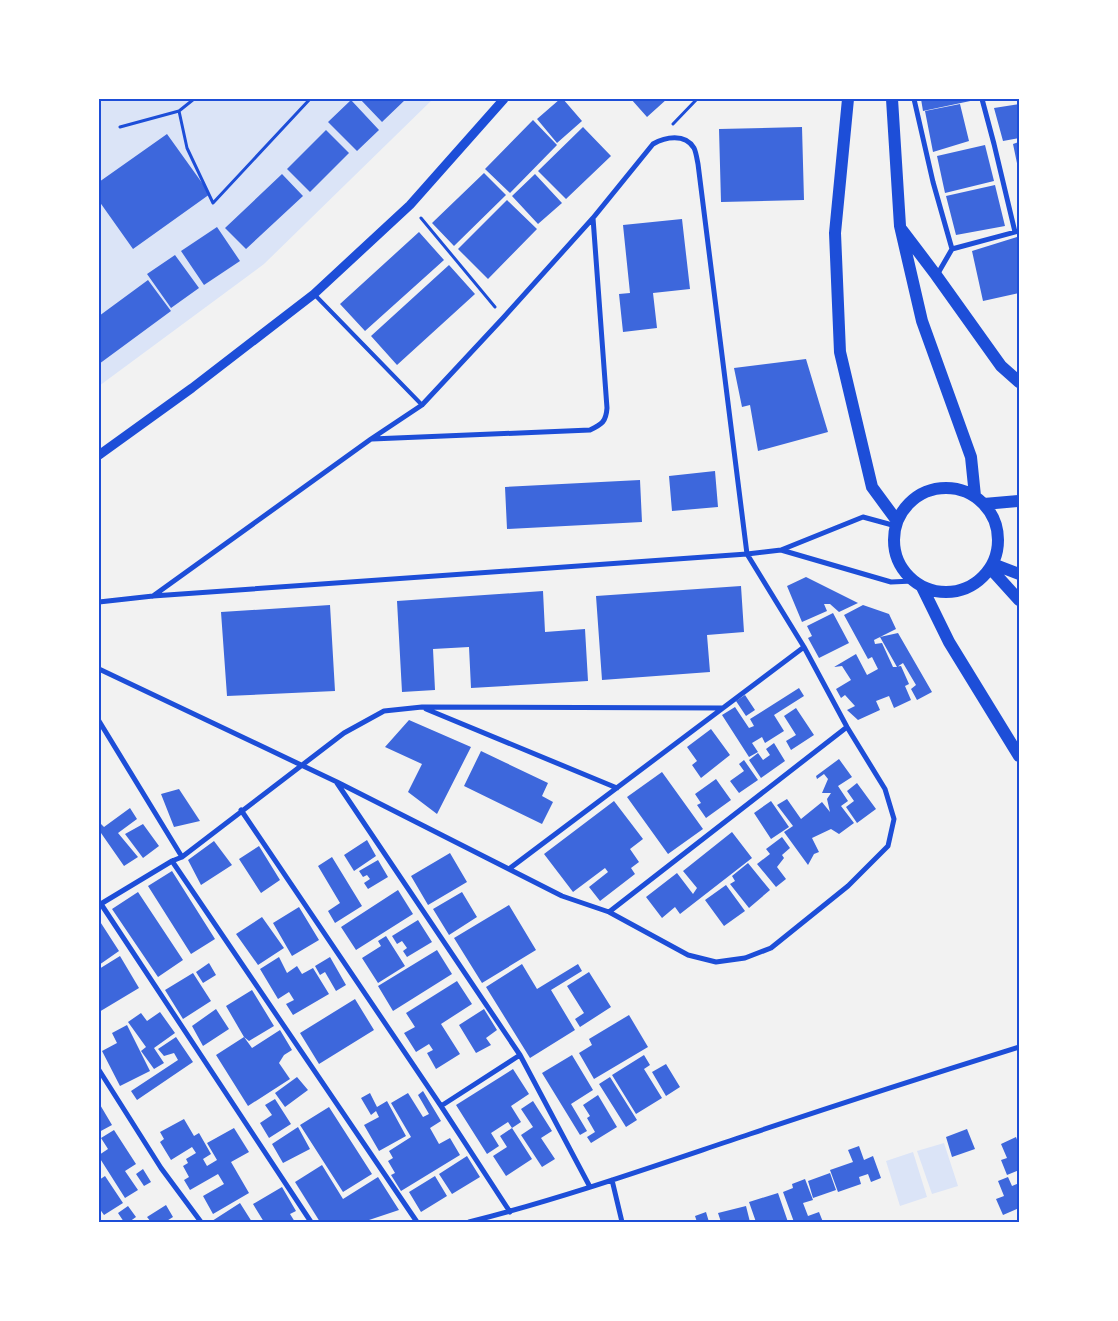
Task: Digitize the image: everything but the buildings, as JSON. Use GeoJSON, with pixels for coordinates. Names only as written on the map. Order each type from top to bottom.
{"type":"FeatureCollection","features":[{"type":"Feature","properties":{"kind":"main road"},"geometry":{"type":"LineString","coordinates":[[848,99],[835,233],[840,352],[872,487],[896,524]]}},
{"type":"Feature","properties":{"kind":"main road"},"geometry":{"type":"LineString","coordinates":[[892,99],[900,226],[922,321],[971,457],[979,500]]}},
{"type":"Feature","properties":{"kind":"main road"},"geometry":{"type":"LineString","coordinates":[[900,226],[1001,366],[1019,382]]}},
{"type":"Feature","properties":{"kind":"main road"},"geometry":{"type":"LineString","coordinates":[[951,488],[964,491],[979,500],[994,518],[998,534],[998,546],[992,566],[976,584],[966,589],[944,593],[933,591],[918,584],[905,574],[895,554],[894,538],[896,524],[904,510],[913,500],[925,493],[951,488]]}},
{"type":"Feature","properties":{"kind":"main road"},"geometry":{"type":"LineString","coordinates":[[979,500],[1019,501]]}},
{"type":"Feature","properties":{"kind":"main road"},"geometry":{"type":"LineString","coordinates":[[992,566],[1019,574]]}},
{"type":"Feature","properties":{"kind":"main road"},"geometry":{"type":"LineString","coordinates":[[992,566],[1019,600]]}},
{"type":"Feature","properties":{"kind":"main road"},"geometry":{"type":"LineString","coordinates":[[918,584],[949,642],[1019,756]]}},
{"type":"Feature","properties":{"kind":"street"},"geometry":{"type":"LineString","coordinates":[[99,455],[192,388],[314,294],[410,205],[504,99]]}},
{"type":"Feature","properties":{"kind":"street"},"geometry":{"type":"LineString","coordinates":[[914,99],[933,182],[952,249]]}},
{"type":"Feature","properties":{"kind":"street"},"geometry":{"type":"LineString","coordinates":[[936,275],[952,249],[1017,232],[982,99]]}},
{"type":"Feature","properties":{"kind":"street"},"geometry":{"type":"LineString","coordinates":[[99,669],[337,782],[562,896],[609,912],[688,955],[716,962],[745,958],[771,948],[848,886],[888,846],[894,820],[885,790],[804,647],[747,554],[698,164],[694,148],[689,143],[676,138],[661,140],[653,144],[593,218],[422,405],[371,439],[153,596]]}},
{"type":"Feature","properties":{"kind":"street"},"geometry":{"type":"LineString","coordinates":[[371,439],[590,430],[601,424],[607,417],[608,408],[593,218]]}},
{"type":"Feature","properties":{"kind":"street"},"geometry":{"type":"LineString","coordinates":[[99,602],[153,596],[747,554],[781,550],[863,517],[896,524]]}},
{"type":"Feature","properties":{"kind":"street"},"geometry":{"type":"LineString","coordinates":[[781,550],[891,582],[918,584]]}},
{"type":"Feature","properties":{"kind":"street"},"geometry":{"type":"LineString","coordinates":[[509,869],[804,647]]}},
{"type":"Feature","properties":{"kind":"street"},"geometry":{"type":"LineString","coordinates":[[311,1222],[100,904],[172,860],[182,857],[344,733],[384,711],[422,707],[723,708]]}},
{"type":"Feature","properties":{"kind":"street"},"geometry":{"type":"LineString","coordinates":[[422,707],[617,788]]}},
{"type":"Feature","properties":{"kind":"street"},"geometry":{"type":"LineString","coordinates":[[99,721],[182,857]]}},
{"type":"Feature","properties":{"kind":"street"},"geometry":{"type":"LineString","coordinates":[[609,912],[848,727]]}},
{"type":"Feature","properties":{"kind":"street"},"geometry":{"type":"LineString","coordinates":[[337,782],[520,1055],[590,1187]]}},
{"type":"Feature","properties":{"kind":"street"},"geometry":{"type":"LineString","coordinates":[[241,810],[441,1106],[510,1212]]}},
{"type":"Feature","properties":{"kind":"street"},"geometry":{"type":"LineString","coordinates":[[172,860],[417,1222]]}},
{"type":"Feature","properties":{"kind":"street"},"geometry":{"type":"LineString","coordinates":[[469,1222],[510,1212],[612,1180],[871,1093],[1019,1046]]}},
{"type":"Feature","properties":{"kind":"street"},"geometry":{"type":"LineString","coordinates":[[441,1106],[520,1055]]}},
{"type":"Feature","properties":{"kind":"street"},"geometry":{"type":"LineString","coordinates":[[99,1070],[161,1168],[201,1222]]}},
{"type":"Feature","properties":{"kind":"street"},"geometry":{"type":"LineString","coordinates":[[612,1180],[622,1222]]}},
{"type":"Feature","properties":{"kind":"lane"},"geometry":{"type":"LineString","coordinates":[[314,294],[422,405]]}},
{"type":"Feature","properties":{"kind":"path"},"geometry":{"type":"LineString","coordinates":[[120,127],[179,110],[194,99]]}},
{"type":"Feature","properties":{"kind":"path"},"geometry":{"type":"LineString","coordinates":[[301,99],[302,106]]}},
{"type":"Feature","properties":{"kind":"path"},"geometry":{"type":"LineString","coordinates":[[179,110],[187,148],[213,203],[310,99]]}},
{"type":"Feature","properties":{"kind":"path"},"geometry":{"type":"LineString","coordinates":[[410,205],[504,317]]}},
{"type":"Feature","properties":{"kind":"shaded area"},"geometry":{"type":"Polygon","coordinates":[[[99,99],[433,99],[264,264],[99,386],[99,99]]]}},
{"type":"Feature","properties":{"kind":"shaded area"},"geometry":{"type":"Polygon","coordinates":[[[944,1143],[958,1186],[932,1194],[917,1151],[944,1143]]]}},
{"type":"Feature","properties":{"kind":"shaded area"},"geometry":{"type":"Polygon","coordinates":[[[913,1152],[927,1197],[900,1206],[886,1161],[913,1152]]]}}]}
